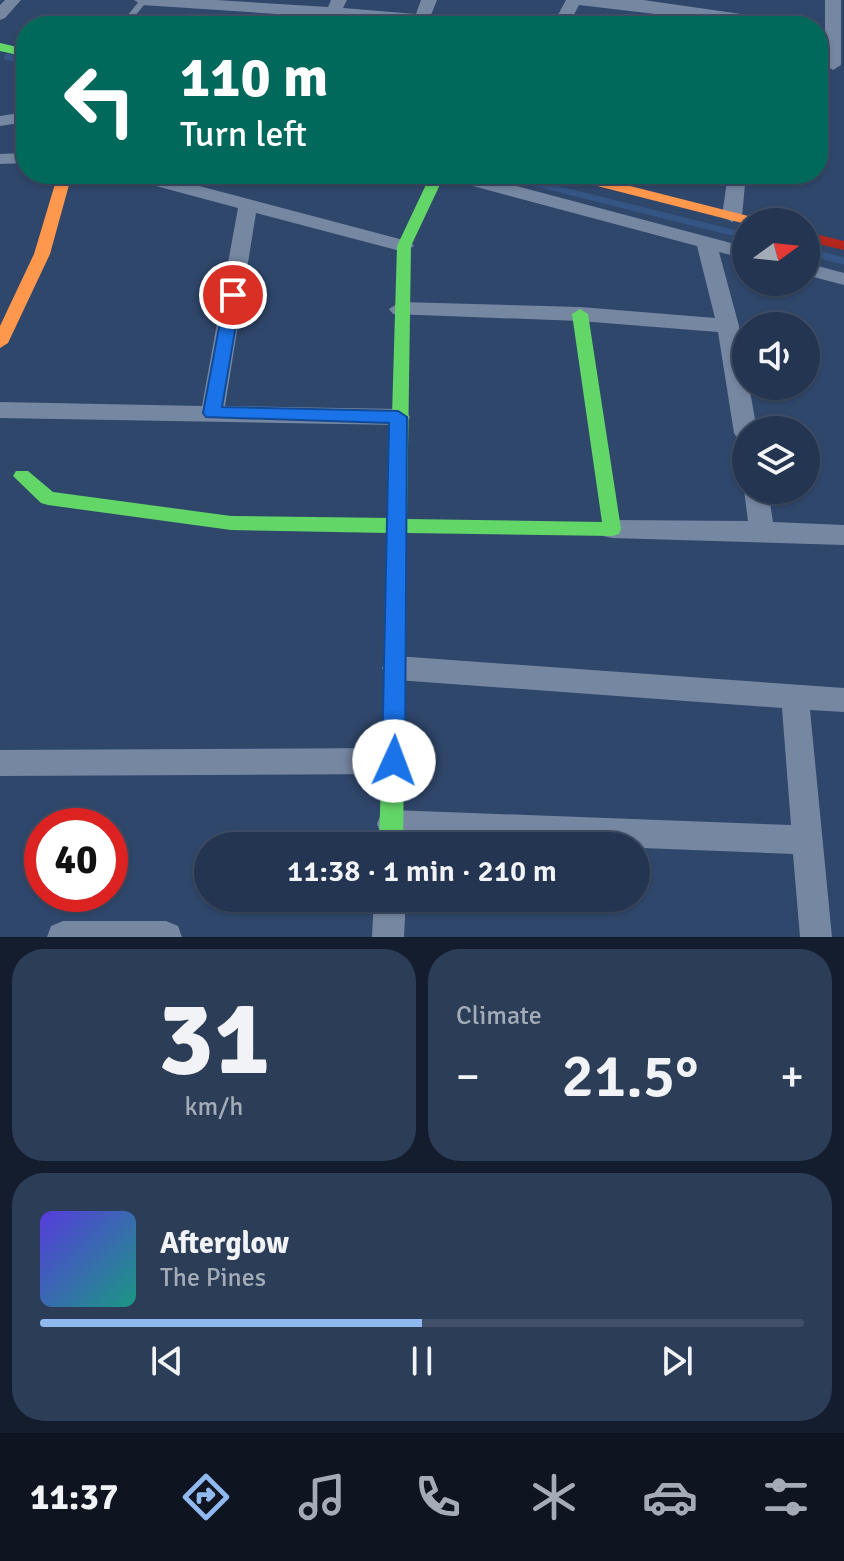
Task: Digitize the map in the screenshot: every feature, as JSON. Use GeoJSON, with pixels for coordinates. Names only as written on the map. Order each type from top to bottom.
{"type":"FeatureCollection","features":[{"type":"Feature","properties":{"kind":"street"},"geometry":{"type":"LineString","coordinates":[[0,15],[13,0]]}},
{"type":"Feature","properties":{"kind":"street"},"geometry":{"type":"LineString","coordinates":[[143,0],[336,6],[385,16]]}},
{"type":"Feature","properties":{"kind":"street"},"geometry":{"type":"LineString","coordinates":[[577,0],[635,3],[710,16]]}},
{"type":"Feature","properties":{"kind":"street"},"geometry":{"type":"LineString","coordinates":[[832,65],[833,0]]}},
{"type":"Feature","properties":{"kind":"street"},"geometry":{"type":"LineString","coordinates":[[1,337],[19,308],[42,254],[62,184]]}},
{"type":"Feature","properties":{"kind":"street"},"geometry":{"type":"LineString","coordinates":[[169,184],[404,246]]}},
{"type":"Feature","properties":{"kind":"street"},"geometry":{"type":"LineString","coordinates":[[391,832],[400,309],[404,246],[433,184]]}},
{"type":"Feature","properties":{"kind":"street"},"geometry":{"type":"LineString","coordinates":[[488,184],[732,249]]}},
{"type":"Feature","properties":{"kind":"street"},"geometry":{"type":"LineString","coordinates":[[606,184],[732,216]]}},
{"type":"Feature","properties":{"kind":"street"},"geometry":{"type":"LineString","coordinates":[[733,208],[736,184]]}},
{"type":"Feature","properties":{"kind":"street"},"geometry":{"type":"LineString","coordinates":[[212,413],[248,206]]}},
{"type":"Feature","properties":{"kind":"street"},"geometry":{"type":"LineString","coordinates":[[820,240],[844,246]]}},
{"type":"Feature","properties":{"kind":"street"},"geometry":{"type":"LineString","coordinates":[[706,242],[728,326],[743,416]]}},
{"type":"Feature","properties":{"kind":"street"},"geometry":{"type":"LineString","coordinates":[[820,273],[844,279]]}},
{"type":"Feature","properties":{"kind":"street"},"geometry":{"type":"LineString","coordinates":[[400,309],[580,314],[728,326]]}},
{"type":"Feature","properties":{"kind":"street"},"geometry":{"type":"LineString","coordinates":[[580,314],[612,529]]}},
{"type":"Feature","properties":{"kind":"street"},"geometry":{"type":"LineString","coordinates":[[0,410],[398,417]]}},
{"type":"Feature","properties":{"kind":"street"},"geometry":{"type":"LineString","coordinates":[[22,476],[48,498],[231,523],[844,535]]}},
{"type":"Feature","properties":{"kind":"street"},"geometry":{"type":"LineString","coordinates":[[758,504],[762,531]]}},
{"type":"Feature","properties":{"kind":"street"},"geometry":{"type":"LineString","coordinates":[[396,668],[844,700]]}},
{"type":"Feature","properties":{"kind":"street"},"geometry":{"type":"LineString","coordinates":[[795,697],[816,937]]}},
{"type":"Feature","properties":{"kind":"street"},"geometry":{"type":"LineString","coordinates":[[0,763],[394,761]]}},
{"type":"Feature","properties":{"kind":"street"},"geometry":{"type":"LineString","coordinates":[[650,838],[806,840]]}},
{"type":"Feature","properties":{"kind":"street"},"geometry":{"type":"LineString","coordinates":[[388,937],[389,912]]}},
{"type":"Feature","properties":{"kind":"street"},"geometry":{"type":"LineString","coordinates":[[63,937],[166,937]]}},
{"type":"Feature","properties":{"kind":"lane"},"geometry":{"type":"LineString","coordinates":[[131,16],[143,0]]}},
{"type":"Feature","properties":{"kind":"waterway"},"geometry":{"type":"LineString","coordinates":[[7,57],[16,59]]}},
{"type":"Feature","properties":{"kind":"waterway"},"geometry":{"type":"LineString","coordinates":[[538,184],[732,232]]}},
{"type":"Feature","properties":{"kind":"waterway"},"geometry":{"type":"LineString","coordinates":[[820,255],[844,261]]}},
{"type":"Feature","properties":{"kind":"traffic: fast"},"geometry":{"type":"LineString","coordinates":[[0,47],[16,51]]}},
{"type":"Feature","properties":{"kind":"traffic: fast"},"geometry":{"type":"LineString","coordinates":[[391,832],[404,246],[433,184]]}},
{"type":"Feature","properties":{"kind":"traffic: fast"},"geometry":{"type":"LineString","coordinates":[[22,476],[48,498],[231,523],[612,529],[580,314]]}},
{"type":"Feature","properties":{"kind":"traffic: slow"},"geometry":{"type":"LineString","coordinates":[[0,343],[42,254],[62,184]]}},
{"type":"Feature","properties":{"kind":"traffic: slow"},"geometry":{"type":"LineString","coordinates":[[606,184],[732,216]]}},
{"type":"Feature","properties":{"kind":"traffic: jam"},"geometry":{"type":"LineString","coordinates":[[820,240],[844,246]]}},
{"type":"Feature","properties":{"kind":"route"},"geometry":{"type":"LineString","coordinates":[[233,295],[212,413],[398,417],[394,761]]}}]}
